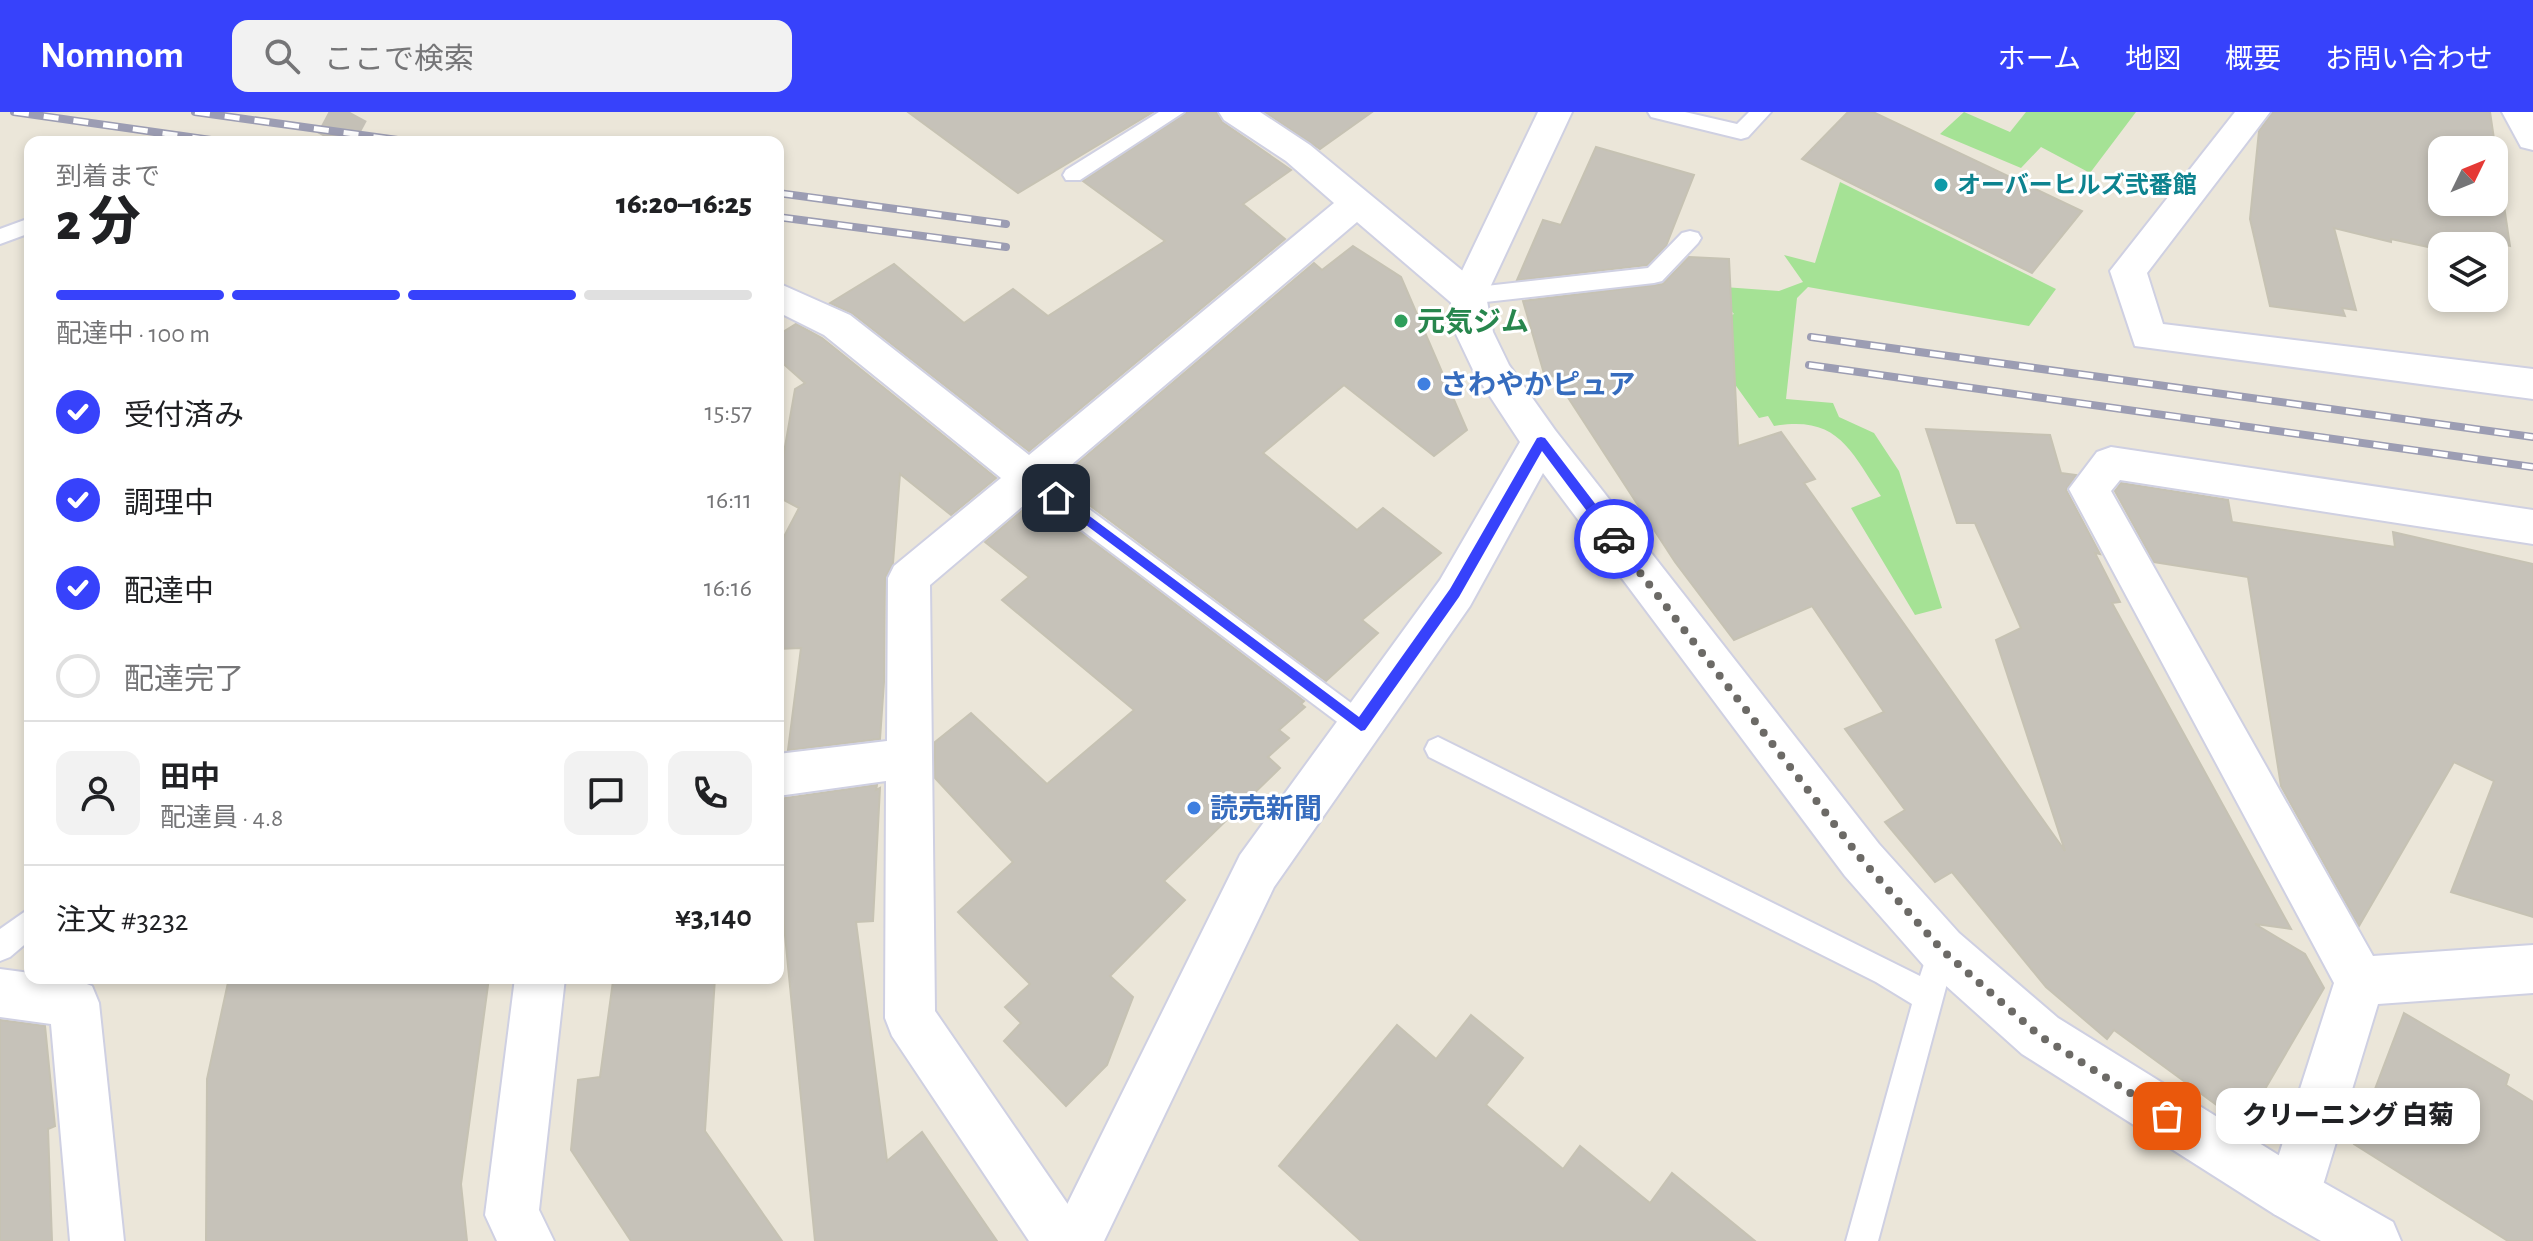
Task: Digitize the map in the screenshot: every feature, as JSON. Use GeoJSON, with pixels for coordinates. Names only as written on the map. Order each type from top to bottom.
{"type":"FeatureCollection","features":[{"type":"Feature","properties":{"kind":"street"},"geometry":{"type":"LineString","coordinates":[[1236,112],[1298,153],[1468,296]]}},
{"type":"Feature","properties":{"kind":"street"},"geometry":{"type":"LineString","coordinates":[[1555,112],[1468,296],[1474,332],[1493,372],[1541,441],[1862,860],[1942,950],[2040,1036],[2293,1195],[2374,1241]]}},
{"type":"Feature","properties":{"kind":"street"},"geometry":{"type":"LineString","coordinates":[[2253,112],[2128,271],[2148,336],[2533,384]]}},
{"type":"Feature","properties":{"kind":"street"},"geometry":{"type":"LineString","coordinates":[[2519,112],[2533,139]]}},
{"type":"Feature","properties":{"kind":"street"},"geometry":{"type":"LineString","coordinates":[[1061,1241],[910,1018],[909,578],[1031,479],[1358,202]]}},
{"type":"Feature","properties":{"kind":"street"},"geometry":{"type":"LineString","coordinates":[[784,299],[837,325],[1031,479]]}},
{"type":"Feature","properties":{"kind":"street"},"geometry":{"type":"LineString","coordinates":[[1076,1241],[1257,871],[1455,593],[1541,441]]}},
{"type":"Feature","properties":{"kind":"street"},"geometry":{"type":"LineString","coordinates":[[2293,1195],[2360,981],[2089,489],[2111,463],[2533,527]]}},
{"type":"Feature","properties":{"kind":"street"},"geometry":{"type":"LineString","coordinates":[[784,774],[910,758]]}},
{"type":"Feature","properties":{"kind":"street"},"geometry":{"type":"LineString","coordinates":[[2360,981],[2533,969]]}},
{"type":"Feature","properties":{"kind":"street"},"geometry":{"type":"LineString","coordinates":[[527,1241],[512,1215],[539,984]]}},
{"type":"Feature","properties":{"kind":"street"},"geometry":{"type":"LineString","coordinates":[[0,993],[74,1003],[97,1241]]}},
{"type":"Feature","properties":{"kind":"lane"},"geometry":{"type":"LineString","coordinates":[[1073,175],[1174,112]]}},
{"type":"Feature","properties":{"kind":"lane"},"geometry":{"type":"LineString","coordinates":[[1658,112],[1741,132],[1761,112]]}},
{"type":"Feature","properties":{"kind":"lane"},"geometry":{"type":"LineString","coordinates":[[0,237],[24,227]]}},
{"type":"Feature","properties":{"kind":"lane"},"geometry":{"type":"LineString","coordinates":[[1468,296],[1654,275],[1690,238]]}},
{"type":"Feature","properties":{"kind":"lane"},"geometry":{"type":"LineString","coordinates":[[1031,479],[1361,725]]}},
{"type":"Feature","properties":{"kind":"lane"},"geometry":{"type":"LineString","coordinates":[[1438,749],[1886,972],[1929,997]]}},
{"type":"Feature","properties":{"kind":"lane"},"geometry":{"type":"LineString","coordinates":[[0,947],[24,927]]}},
{"type":"Feature","properties":{"kind":"lane"},"geometry":{"type":"LineString","coordinates":[[1862,1241],[1942,950]]}},
{"type":"Feature","properties":{"kind":"green space"},"geometry":{"type":"Polygon","coordinates":[[[1964,112],[2010,132],[2026,112],[2136,112],[2090,173],[2041,147],[2021,168],[1940,134],[1964,112]]]}},
{"type":"Feature","properties":{"kind":"green space"},"geometry":{"type":"Polygon","coordinates":[[[1840,182],[2056,289],[2029,326],[1808,287],[1797,298],[1786,399],[1833,403],[1839,417],[1874,433],[1899,471],[1942,608],[1915,615],[1851,508],[1881,496],[1860,464],[1828,431],[1796,424],[1774,426],[1768,416],[1759,418],[1696,330],[1734,314],[1710,286],[1779,291],[1803,282],[1784,255],[1815,263],[1840,182]]]}},
{"type":"Feature","properties":{"kind":"building"},"geometry":{"type":"Polygon","coordinates":[[[908,112],[1153,112],[1018,193],[908,112]]]}},
{"type":"Feature","properties":{"kind":"building"},"geometry":{"type":"Polygon","coordinates":[[[1187,112],[1216,112],[1222,122],[1291,170],[1243,204],[1285,239],[1029,451],[852,313],[830,303],[894,264],[964,323],[1013,289],[1048,316],[1165,241],[1083,181],[1187,112]]]}},
{"type":"Feature","properties":{"kind":"building"},"geometry":{"type":"Polygon","coordinates":[[[1265,112],[1372,112],[1320,149],[1265,112]]]}},
{"type":"Feature","properties":{"kind":"building","name":"オーバーヒルズ弐番館"},"geometry":{"type":"Polygon","coordinates":[[[1848,112],[1873,112],[2082,211],[2032,273],[1802,159],[1848,112]]]}},
{"type":"Feature","properties":{"kind":"building"},"geometry":{"type":"Polygon","coordinates":[[[2273,112],[2490,112],[2494,136],[2428,136],[2428,216],[2506,216],[2508,232],[2428,232],[2428,247],[2391,239],[2391,242],[2334,228],[2356,310],[2342,308],[2345,316],[2270,306],[2250,219],[2259,131],[2273,112]]]}},
{"type":"Feature","properties":{"kind":"building"},"geometry":{"type":"Polygon","coordinates":[[[1596,147],[1694,175],[1666,246],[1647,265],[1517,280],[1543,220],[1561,225],[1596,147]]]}},
{"type":"Feature","properties":{"kind":"building"},"geometry":{"type":"Polygon","coordinates":[[[1353,246],[1401,277],[1467,430],[1434,456],[1344,385],[1263,453],[1357,530],[1383,508],[1441,553],[1362,620],[1378,633],[1326,681],[1057,481],[1314,263],[1322,270],[1353,246]]]}},
{"type":"Feature","properties":{"kind":"building"},"geometry":{"type":"Polygon","coordinates":[[[1689,257],[1729,259],[1738,446],[1781,432],[1815,479],[1804,483],[2065,851],[1996,640],[2021,628],[1975,523],[1957,523],[1926,429],[2050,435],[2061,473],[2076,475],[2066,490],[2100,554],[2095,553],[2120,602],[2112,603],[2291,929],[2255,924],[2305,954],[2324,988],[2244,1125],[2114,1030],[2107,1039],[2046,987],[1952,872],[1935,882],[1885,822],[1905,810],[1845,729],[1884,712],[1812,606],[1734,640],[1675,562],[1554,376],[1545,377],[1523,301],[1663,284],[1689,257]]]}},
{"type":"Feature","properties":{"kind":"building"},"geometry":{"type":"Polygon","coordinates":[[[796,324],[822,338],[996,478],[951,515],[900,474],[893,563],[885,578],[880,739],[788,750],[801,648],[784,649],[784,537],[799,508],[784,500],[784,452],[795,389],[805,383],[784,364],[784,331],[796,324]]]}},
{"type":"Feature","properties":{"kind":"building"},"geometry":{"type":"Polygon","coordinates":[[[2121,483],[2228,500],[2232,522],[2395,547],[2393,532],[2533,564],[2533,917],[2451,892],[2494,781],[2454,762],[2359,926],[2281,786],[2248,577],[2154,562],[2115,491],[2121,483]]]}},
{"type":"Feature","properties":{"kind":"building"},"geometry":{"type":"Polygon","coordinates":[[[1036,499],[1304,701],[1301,704],[1305,707],[1279,730],[1289,738],[1268,757],[1280,768],[1164,881],[1185,900],[1110,976],[1133,997],[1107,1065],[1066,1106],[1004,1041],[1021,1023],[1005,1007],[1030,984],[958,912],[1013,862],[935,778],[935,742],[971,713],[1047,784],[1134,710],[1002,600],[1029,577],[985,542],[1036,499]]]}},
{"type":"Feature","properties":{"kind":"building"},"geometry":{"type":"Polygon","coordinates":[[[877,785],[876,790],[880,788],[873,921],[856,922],[887,1161],[922,1132],[997,1241],[815,1241],[784,925],[784,798],[877,785]]]}},
{"type":"Feature","properties":{"kind":"building"},"geometry":{"type":"Polygon","coordinates":[[[228,984],[488,984],[461,1184],[467,1241],[206,1241],[207,1079],[228,984]]]}},
{"type":"Feature","properties":{"kind":"building"},"geometry":{"type":"Polygon","coordinates":[[[613,984],[715,984],[705,1131],[782,1241],[631,1241],[571,1150],[578,1080],[600,1077],[613,984]]]}},
{"type":"Feature","properties":{"kind":"building"},"geometry":{"type":"Polygon","coordinates":[[[2404,1013],[2509,1075],[2506,1085],[2533,1102],[2533,1241],[2508,1241],[2354,1144],[2404,1013]]]}},
{"type":"Feature","properties":{"kind":"building"},"geometry":{"type":"Polygon","coordinates":[[[1471,1015],[1523,1058],[1486,1105],[1563,1169],[1580,1146],[1650,1203],[1672,1173],[1755,1241],[1361,1241],[1279,1166],[1397,1025],[1436,1059],[1471,1015]]]}},
{"type":"Feature","properties":{"kind":"building"},"geometry":{"type":"Polygon","coordinates":[[[0,1020],[45,1026],[55,1126],[48,1129],[52,1241],[0,1241],[0,1020]]]}},
{"type":"Feature","properties":{"kind":"tunnel"},"geometry":{"type":"LineString","coordinates":[[337,136],[350,112]]}},
{"type":"Feature","properties":{"kind":"railway"},"geometry":{"type":"LineString","coordinates":[[14,112],[183,136]]}},
{"type":"Feature","properties":{"kind":"railway"},"geometry":{"type":"LineString","coordinates":[[195,112],[369,136]]}},
{"type":"Feature","properties":{"kind":"railway"},"geometry":{"type":"LineString","coordinates":[[784,194],[1006,224]]}},
{"type":"Feature","properties":{"kind":"railway"},"geometry":{"type":"LineString","coordinates":[[784,218],[1006,247]]}},
{"type":"Feature","properties":{"kind":"railway"},"geometry":{"type":"LineString","coordinates":[[1811,337],[2533,437]]}},
{"type":"Feature","properties":{"kind":"railway"},"geometry":{"type":"LineString","coordinates":[[1809,365],[2533,467]]}},
{"type":"Feature","properties":{"kind":"way so far"},"geometry":{"type":"LineString","coordinates":[[1614,539],[1862,860],[1942,950],[2040,1036],[2167,1116]]}},
{"type":"Feature","properties":{"kind":"place","name":"オーバーヒルズ弐番館"},"geometry":{"type":"Point","coordinates":[1941,185]}},
{"type":"Feature","properties":{"kind":"place","name":"元気ジム"},"geometry":{"type":"Point","coordinates":[1401,321]}},
{"type":"Feature","properties":{"kind":"place","name":"さわやかピュア"},"geometry":{"type":"Point","coordinates":[1424,384]}},
{"type":"Feature","properties":{"kind":"place","name":"読売新聞"},"geometry":{"type":"Point","coordinates":[1194,808]}},
{"type":"Feature","properties":{"kind":"place","name":"クリーニング 白菊"},"geometry":{"type":"Point","coordinates":[2167,1116]}},
{"type":"Feature","properties":{"kind":"route"},"geometry":{"type":"LineString","coordinates":[[1056,498],[1361,725],[1455,593],[1541,441],[1614,539]]}}]}
